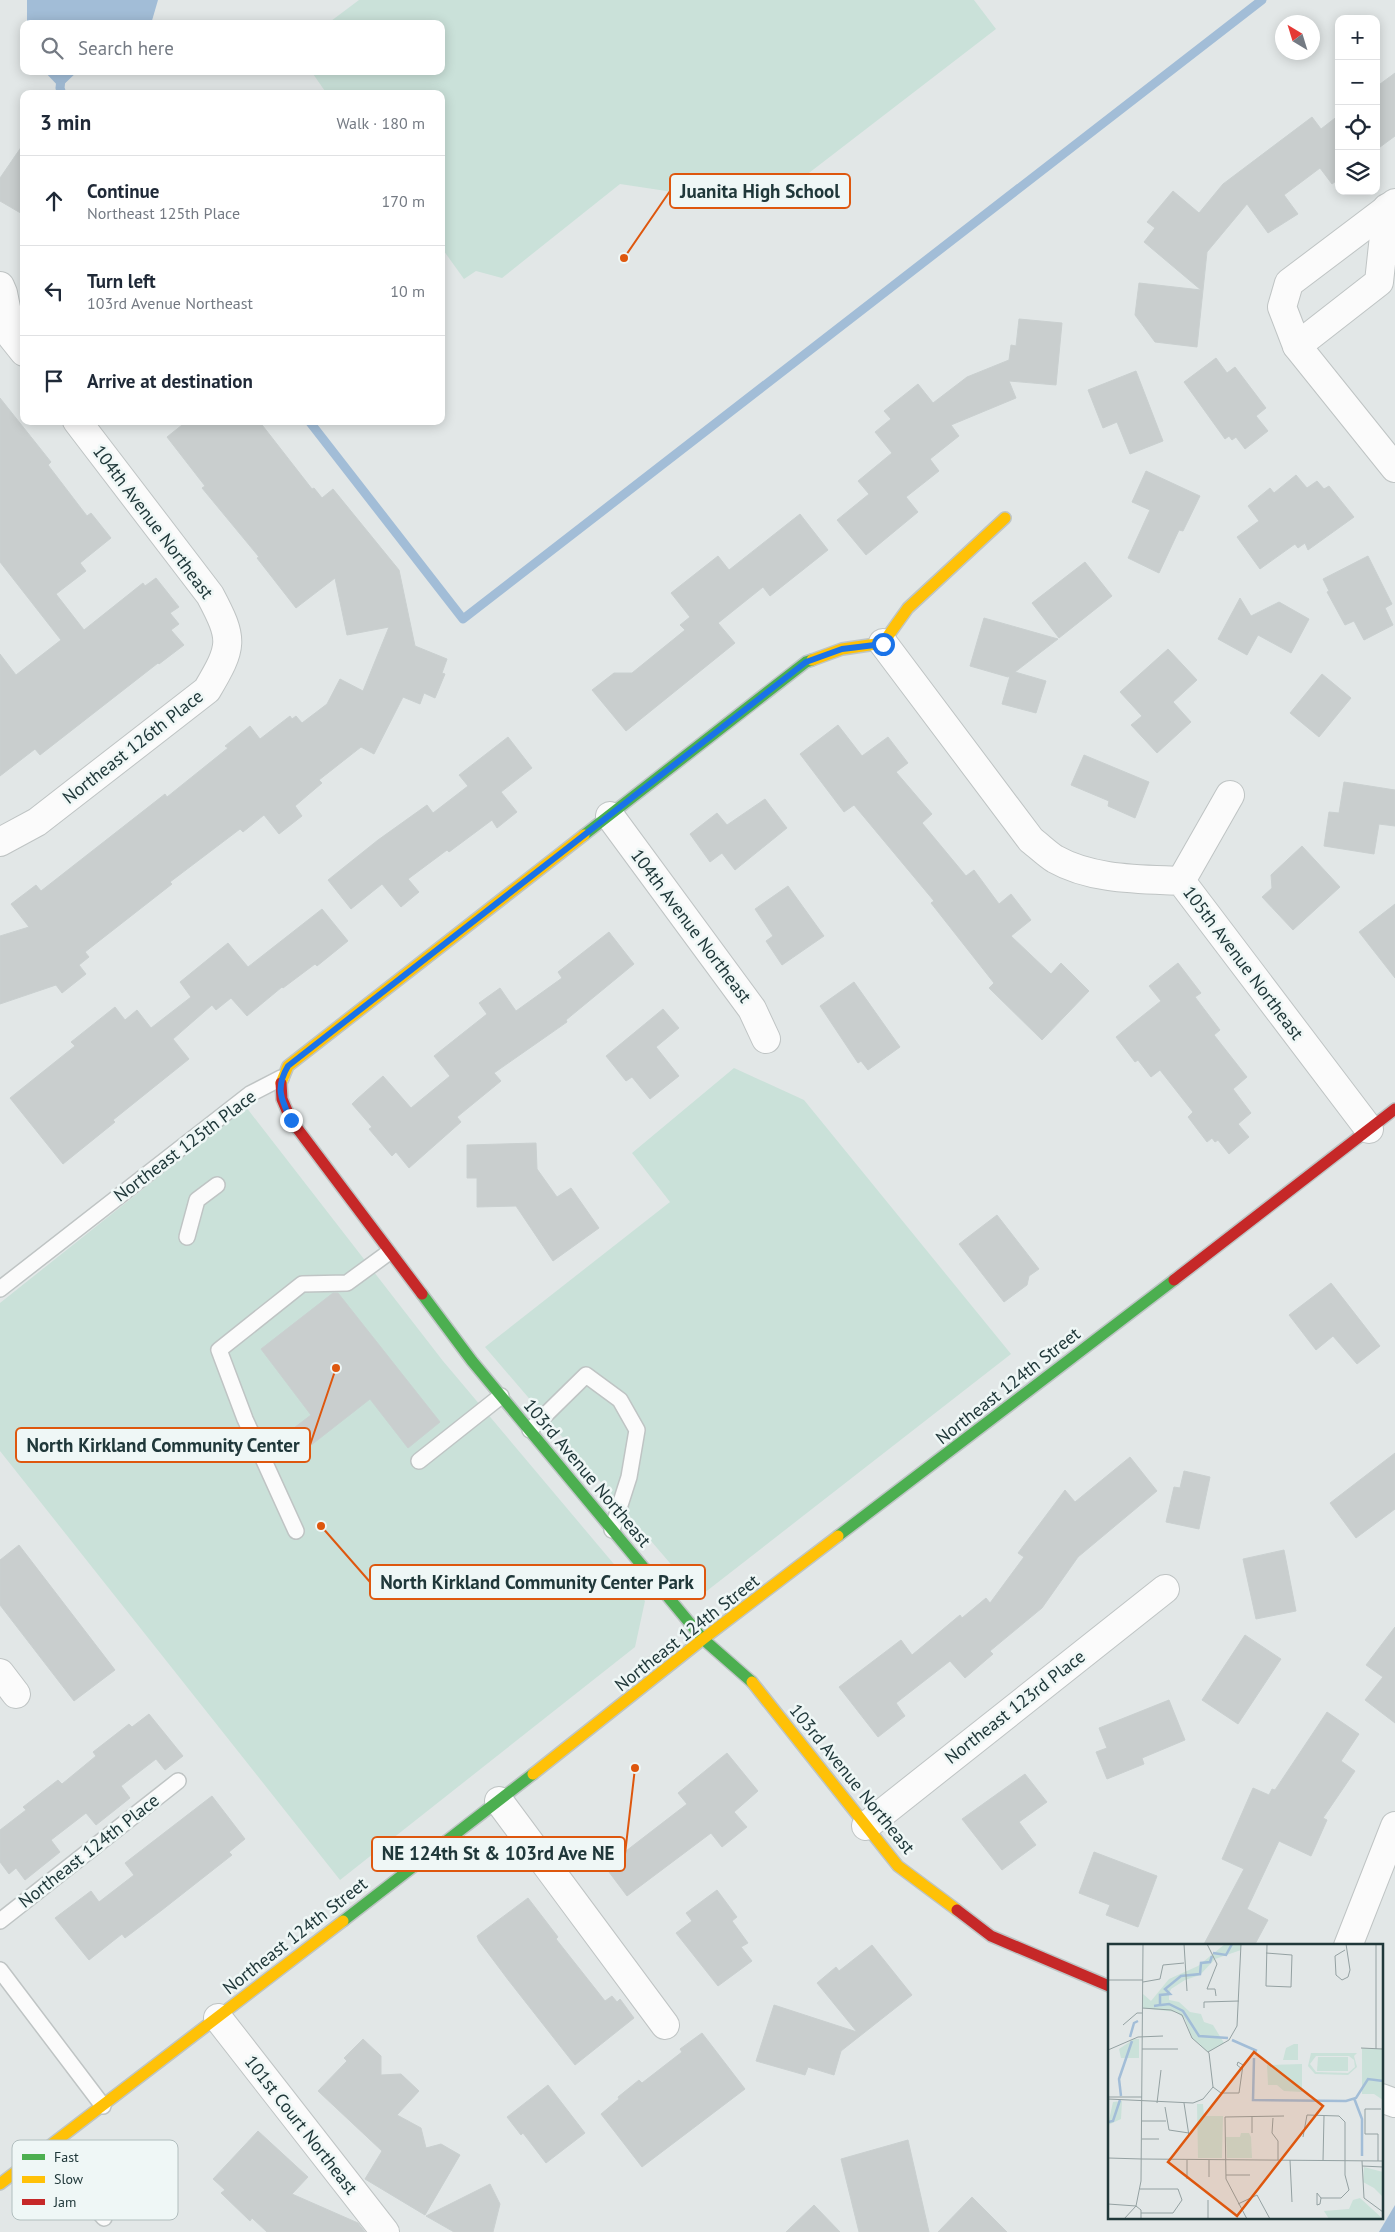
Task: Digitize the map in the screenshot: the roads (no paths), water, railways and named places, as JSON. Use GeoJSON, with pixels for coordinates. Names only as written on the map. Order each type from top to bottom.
{"type":"FeatureCollection","features":[{"type":"Feature","properties":{"kind":"street"},"geometry":{"type":"LineString","coordinates":[[1391,205],[1289,283],[1282,308],[1297,346],[1395,468]]}},
{"type":"Feature","properties":{"kind":"street"},"geometry":{"type":"LineString","coordinates":[[1297,346],[1379,282],[1391,205]]}},
{"type":"Feature","properties":{"kind":"street"},"geometry":{"type":"LineString","coordinates":[[0,286],[12,343]]}},
{"type":"Feature","properties":{"kind":"street","name":"104th Avenue Northeast"},"geometry":{"type":"LineString","coordinates":[[80,425],[210,595],[226,625]]}},
{"type":"Feature","properties":{"kind":"street"},"geometry":{"type":"LineString","coordinates":[[883,644],[908,608],[1005,518]]}},
{"type":"Feature","properties":{"kind":"street","name":"Northeast 126th Place"},"geometry":{"type":"LineString","coordinates":[[0,842],[37,822],[207,690],[221,666],[228,645],[226,625]]}},
{"type":"Feature","properties":{"kind":"street","name":"Northeast 125th Place"},"geometry":{"type":"LineString","coordinates":[[281,1078],[288,1066],[806,662],[842,649],[883,644]]}},
{"type":"Feature","properties":{"kind":"street","name":"105th Avenue Northeast"},"geometry":{"type":"LineString","coordinates":[[883,644],[1031,840],[1055,859],[1088,872],[1131,878],[1181,881],[1369,1129]]}},
{"type":"Feature","properties":{"kind":"street"},"geometry":{"type":"LineString","coordinates":[[1181,881],[1230,795]]}},
{"type":"Feature","properties":{"kind":"street","name":"104th Avenue Northeast"},"geometry":{"type":"LineString","coordinates":[[610,816],[752,1009],[766,1039]]}},
{"type":"Feature","properties":{"kind":"street","name":"103rd Avenue Northeast"},"geometry":{"type":"LineString","coordinates":[[281,1078],[280,1097],[291,1120],[388,1253],[501,1396],[612,1530],[703,1639],[750,1681],[898,1866],[991,1936],[1108,1986]]}},
{"type":"Feature","properties":{"kind":"street","name":"Northeast 124th Street"},"geometry":{"type":"LineString","coordinates":[[57,2140],[499,1801],[703,1639],[1035,1388],[1395,1109]]}},
{"type":"Feature","properties":{"kind":"street","name":"Northeast 123rd Place"},"geometry":{"type":"LineString","coordinates":[[866,1826],[1164,1589]]}},
{"type":"Feature","properties":{"kind":"street"},"geometry":{"type":"LineString","coordinates":[[499,1801],[664,2025]]}},
{"type":"Feature","properties":{"kind":"street"},"geometry":{"type":"LineString","coordinates":[[1349,1944],[1395,1826]]}},
{"type":"Feature","properties":{"kind":"street","name":"101st Court Northeast"},"geometry":{"type":"LineString","coordinates":[[218,2018],[385,2232]]}},
{"type":"Feature","properties":{"kind":"street"},"geometry":{"type":"LineString","coordinates":[[1382,2098],[1395,2103]]}},
{"type":"Feature","properties":{"kind":"street","name":"Northeast 124th Street"},"geometry":{"type":"LineString","coordinates":[[0,2184],[12,2175]]}},
{"type":"Feature","properties":{"kind":"lane","name":"Northeast 125th Place"},"geometry":{"type":"LineString","coordinates":[[0,1289],[250,1094],[281,1078]]}},
{"type":"Feature","properties":{"kind":"lane"},"geometry":{"type":"LineString","coordinates":[[187,1237],[197,1200],[217,1185]]}},
{"type":"Feature","properties":{"kind":"lane"},"geometry":{"type":"LineString","coordinates":[[296,1530],[245,1419],[219,1350],[302,1284],[346,1283],[388,1253]]}},
{"type":"Feature","properties":{"kind":"lane"},"geometry":{"type":"LineString","coordinates":[[530,1430],[586,1375],[620,1400],[637,1430],[629,1478],[612,1530]]}},
{"type":"Feature","properties":{"kind":"lane"},"geometry":{"type":"LineString","coordinates":[[419,1462],[501,1396]]}},
{"type":"Feature","properties":{"kind":"lane","name":"Northeast 124th Place"},"geometry":{"type":"LineString","coordinates":[[0,1922],[178,1782]]}},
{"type":"Feature","properties":{"kind":"lane"},"geometry":{"type":"LineString","coordinates":[[0,1970],[103,2106]]}},
{"type":"Feature","properties":{"kind":"water"},"geometry":{"type":"Polygon","coordinates":[[[27,0],[158,0],[152,20],[27,20],[27,0]]]}},
{"type":"Feature","properties":{"kind":"water"},"geometry":{"type":"Polygon","coordinates":[[[48,75],[74,75],[60,88],[48,75]]]}},
{"type":"Feature","properties":{"kind":"water"},"geometry":{"type":"Polygon","coordinates":[[[1395,2205],[1395,2232],[1379,2232],[1395,2205]]]}},
{"type":"Feature","properties":{"kind":"waterway"},"geometry":{"type":"LineString","coordinates":[[312,425],[463,619],[1262,0]]}},
{"type":"Feature","properties":{"kind":"waterway"},"geometry":{"type":"LineString","coordinates":[[61,90],[62,75]]}},
{"type":"Feature","properties":{"kind":"place","name":"Juanita High School"},"geometry":{"type":"Point","coordinates":[624,258]}},
{"type":"Feature","properties":{"kind":"place","name":"North Kirkland Community Center"},"geometry":{"type":"Point","coordinates":[336,1368]}},
{"type":"Feature","properties":{"kind":"place","name":"North Kirkland Community Center Park"},"geometry":{"type":"Point","coordinates":[321,1526]}},
{"type":"Feature","properties":{"kind":"place","name":"NE 124th St & 103rd Ave NE"},"geometry":{"type":"Point","coordinates":[635,1768]}}]}
